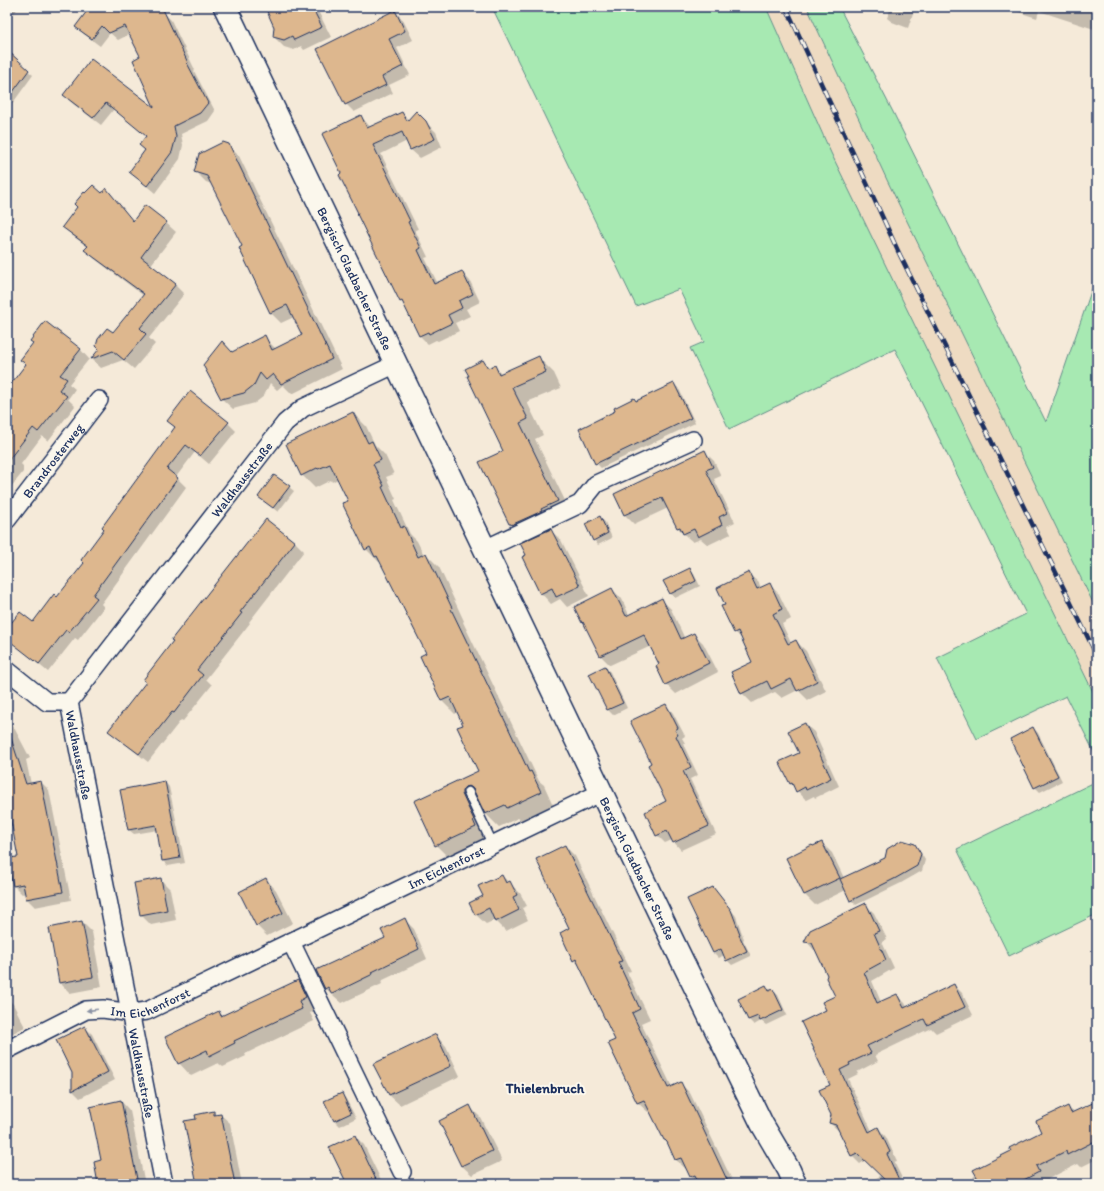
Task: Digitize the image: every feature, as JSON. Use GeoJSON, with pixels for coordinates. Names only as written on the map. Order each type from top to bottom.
{"type":"FeatureCollection","features":[{"type":"Feature","properties":{"kind":"main road","name":"Bergisch Gladbacher Straße"},"geometry":{"type":"LineString","coordinates":[[225,7],[762,1124],[789,1170],[795,1184]]}},
{"type":"Feature","properties":{"kind":"street","name":"Waldhausstraße"},"geometry":{"type":"LineString","coordinates":[[164,1184],[69,702],[285,423],[303,408],[396,364]]}},
{"type":"Feature","properties":{"kind":"street","name":"Brandrosterweg"},"geometry":{"type":"LineString","coordinates":[[7,520],[99,400]]}},
{"type":"Feature","properties":{"kind":"street"},"geometry":{"type":"LineString","coordinates":[[485,549],[580,504],[596,484],[693,440]]}},
{"type":"Feature","properties":{"kind":"street"},"geometry":{"type":"LineString","coordinates":[[7,670],[47,702],[69,702]]}},
{"type":"Feature","properties":{"kind":"street","name":"Im Eichenforst"},"geometry":{"type":"LineString","coordinates":[[7,1050],[86,1010],[103,1009],[130,1012],[147,1011],[602,792]]}},
{"type":"Feature","properties":{"kind":"street"},"geometry":{"type":"LineString","coordinates":[[291,942],[402,1172]]}},
{"type":"Feature","properties":{"kind":"lane"},"geometry":{"type":"LineString","coordinates":[[468,792],[493,845]]}},
{"type":"Feature","properties":{"kind":"shaded area"},"geometry":{"type":"Polygon","coordinates":[[[766,7],[807,7],[887,180],[1097,611],[1097,700],[831,153],[766,7]]]}},
{"type":"Feature","properties":{"kind":"green space"},"geometry":{"type":"Polygon","coordinates":[[[492,7],[766,7],[831,153],[1097,700],[1097,758],[1066,696],[977,739],[937,658],[1026,614],[895,349],[729,429],[690,348],[704,342],[679,289],[636,306],[492,7]]]}},
{"type":"Feature","properties":{"kind":"green space"},"geometry":{"type":"Polygon","coordinates":[[[807,7],[839,7],[893,112],[1046,422],[1097,274],[1097,611],[887,180],[807,7]]]}},
{"type":"Feature","properties":{"kind":"green space"},"geometry":{"type":"Polygon","coordinates":[[[1097,781],[1097,914],[1009,956],[957,849],[1097,781]]]}},
{"type":"Feature","properties":{"kind":"building"},"geometry":{"type":"Polygon","coordinates":[[[90,7],[162,7],[187,63],[208,103],[200,113],[174,126],[176,137],[172,152],[147,186],[129,172],[145,150],[139,145],[146,136],[106,103],[93,118],[63,95],[91,59],[154,107],[133,60],[140,56],[125,26],[109,33],[102,26],[92,39],[75,27],[90,7]]]}},
{"type":"Feature","properties":{"kind":"building"},"geometry":{"type":"Polygon","coordinates":[[[265,7],[312,7],[322,27],[294,40],[292,36],[284,40],[273,37],[274,27],[265,7]]]}},
{"type":"Feature","properties":{"kind":"building"},"geometry":{"type":"Polygon","coordinates":[[[395,10],[405,31],[389,39],[403,66],[382,77],[386,85],[345,105],[317,49],[395,10]]]}},
{"type":"Feature","properties":{"kind":"building"},"geometry":{"type":"Polygon","coordinates":[[[7,50],[29,70],[7,100],[7,50]]]}},
{"type":"Feature","properties":{"kind":"building"},"geometry":{"type":"Polygon","coordinates":[[[416,111],[426,121],[435,139],[410,150],[402,132],[373,145],[410,221],[408,222],[421,248],[418,250],[434,284],[462,271],[473,294],[459,301],[462,308],[448,315],[452,323],[429,334],[428,332],[419,336],[402,301],[400,302],[357,214],[358,213],[339,175],[341,173],[322,134],[361,115],[367,128],[402,112],[407,121],[416,111]]]}},
{"type":"Feature","properties":{"kind":"building"},"geometry":{"type":"Polygon","coordinates":[[[223,142],[229,144],[332,359],[281,384],[273,374],[266,380],[260,373],[254,385],[244,393],[221,399],[203,365],[222,341],[232,352],[265,335],[272,350],[302,335],[287,305],[270,313],[239,248],[242,246],[207,176],[194,172],[199,154],[223,142]]]}},
{"type":"Feature","properties":{"kind":"building"},"geometry":{"type":"Polygon","coordinates":[[[93,185],[102,193],[106,188],[133,221],[145,205],[167,222],[141,257],[176,284],[140,328],[146,334],[124,360],[113,351],[91,359],[99,349],[96,346],[98,339],[107,328],[113,332],[144,294],[84,250],[88,246],[62,227],[77,207],[74,204],[84,192],[85,193],[93,185]]]}},
{"type":"Feature","properties":{"kind":"building"},"geometry":{"type":"Polygon","coordinates":[[[45,321],[81,349],[60,375],[67,379],[59,390],[67,396],[38,432],[33,428],[7,462],[7,389],[26,364],[20,360],[33,343],[30,341],[45,321]]]}},
{"type":"Feature","properties":{"kind":"building"},"geometry":{"type":"Polygon","coordinates":[[[539,356],[546,372],[512,387],[528,419],[520,423],[558,501],[541,509],[542,511],[511,525],[509,524],[479,462],[503,451],[465,369],[483,360],[488,368],[495,365],[499,374],[539,356]]]}},
{"type":"Feature","properties":{"kind":"building"},"geometry":{"type":"Polygon","coordinates":[[[674,383],[691,418],[595,464],[579,429],[615,411],[614,408],[634,398],[636,401],[674,383]]]}},
{"type":"Feature","properties":{"kind":"building"},"geometry":{"type":"Polygon","coordinates":[[[190,391],[229,422],[200,456],[186,445],[167,469],[178,478],[93,595],[97,598],[69,632],[66,630],[39,664],[7,639],[7,628],[20,612],[33,622],[54,594],[57,597],[84,563],[81,560],[104,529],[102,527],[175,427],[167,421],[190,391]]]}},
{"type":"Feature","properties":{"kind":"building"},"geometry":{"type":"Polygon","coordinates":[[[353,412],[368,443],[372,441],[381,460],[373,464],[384,486],[382,487],[401,528],[404,526],[418,557],[426,553],[452,608],[451,609],[529,772],[531,771],[541,792],[507,808],[505,805],[485,814],[473,789],[469,786],[465,787],[462,794],[476,827],[435,846],[414,801],[478,771],[457,727],[463,725],[450,697],[441,701],[420,656],[426,653],[377,556],[375,557],[370,547],[365,550],[342,503],[348,501],[330,464],[318,469],[317,468],[301,476],[286,444],[353,412]]]}},
{"type":"Feature","properties":{"kind":"building"},"geometry":{"type":"Polygon","coordinates":[[[705,450],[713,467],[706,470],[727,513],[719,517],[722,525],[698,537],[694,529],[683,534],[680,527],[677,528],[662,498],[624,515],[614,494],[705,450]]]}},
{"type":"Feature","properties":{"kind":"building"},"geometry":{"type":"Polygon","coordinates":[[[274,475],[290,486],[273,508],[258,497],[274,475]]]}},
{"type":"Feature","properties":{"kind":"building"},"geometry":{"type":"Polygon","coordinates":[[[600,516],[608,533],[593,541],[585,524],[600,516]]]}},
{"type":"Feature","properties":{"kind":"building"},"geometry":{"type":"Polygon","coordinates":[[[266,519],[295,542],[197,670],[203,675],[174,713],[172,712],[139,754],[108,731],[146,682],[143,680],[173,641],[171,640],[266,519]]]}},
{"type":"Feature","properties":{"kind":"building"},"geometry":{"type":"Polygon","coordinates":[[[551,529],[580,586],[556,597],[552,588],[540,594],[522,557],[526,555],[520,543],[551,529]]]}},
{"type":"Feature","properties":{"kind":"building"},"geometry":{"type":"Polygon","coordinates":[[[690,568],[696,581],[670,594],[663,581],[690,568]]]}},
{"type":"Feature","properties":{"kind":"building"},"geometry":{"type":"Polygon","coordinates":[[[749,572],[757,589],[770,583],[782,609],[773,614],[788,644],[796,640],[817,681],[797,691],[791,679],[771,689],[767,681],[741,694],[731,672],[752,662],[738,631],[734,633],[721,606],[725,605],[717,588],[749,572]]]}},
{"type":"Feature","properties":{"kind":"building"},"geometry":{"type":"Polygon","coordinates":[[[612,588],[626,616],[662,598],[681,639],[694,633],[709,663],[665,685],[656,666],[659,664],[644,635],[600,656],[574,607],[612,588]]]}},
{"type":"Feature","properties":{"kind":"building"},"geometry":{"type":"Polygon","coordinates":[[[605,666],[623,703],[607,710],[589,674],[605,666]]]}},
{"type":"Feature","properties":{"kind":"building"},"geometry":{"type":"Polygon","coordinates":[[[666,704],[678,728],[675,730],[678,735],[676,736],[691,767],[683,771],[709,826],[673,843],[667,831],[656,836],[645,812],[666,801],[648,765],[651,763],[630,721],[666,704]]]}},
{"type":"Feature","properties":{"kind":"building"},"geometry":{"type":"Polygon","coordinates":[[[805,723],[831,778],[806,790],[805,787],[796,792],[792,783],[790,784],[779,762],[799,753],[788,731],[805,723]]]}},
{"type":"Feature","properties":{"kind":"building"},"geometry":{"type":"Polygon","coordinates":[[[1033,727],[1058,776],[1034,788],[1010,739],[1033,727]]]}},
{"type":"Feature","properties":{"kind":"building"},"geometry":{"type":"Polygon","coordinates":[[[10,735],[26,784],[41,781],[63,892],[26,899],[23,884],[13,886],[7,858],[18,857],[10,816],[7,817],[7,736],[10,735]]]}},
{"type":"Feature","properties":{"kind":"building"},"geometry":{"type":"Polygon","coordinates":[[[165,781],[180,858],[162,861],[156,825],[128,830],[120,790],[165,781]]]}},
{"type":"Feature","properties":{"kind":"building"},"geometry":{"type":"Polygon","coordinates":[[[902,840],[915,844],[921,854],[917,866],[850,901],[840,879],[885,858],[887,849],[902,840]]]}},
{"type":"Feature","properties":{"kind":"building"},"geometry":{"type":"Polygon","coordinates":[[[822,842],[840,878],[804,895],[786,858],[812,845],[813,846],[822,842]]]}},
{"type":"Feature","properties":{"kind":"building"},"geometry":{"type":"Polygon","coordinates":[[[565,845],[622,961],[618,962],[640,1009],[632,1013],[649,1049],[668,1088],[681,1082],[729,1184],[699,1184],[695,1175],[690,1177],[681,1158],[675,1160],[644,1100],[637,1103],[608,1043],[615,1040],[576,959],[573,961],[560,933],[569,928],[536,859],[565,845]]]}},
{"type":"Feature","properties":{"kind":"building"},"geometry":{"type":"Polygon","coordinates":[[[502,875],[506,883],[510,881],[517,895],[513,897],[519,910],[495,922],[489,908],[475,915],[469,903],[483,896],[478,886],[502,875]]]}},
{"type":"Feature","properties":{"kind":"building"},"geometry":{"type":"Polygon","coordinates":[[[161,878],[167,910],[140,915],[134,883],[161,878]]]}},
{"type":"Feature","properties":{"kind":"building"},"geometry":{"type":"Polygon","coordinates":[[[266,878],[283,913],[256,926],[239,892],[266,878]]]}},
{"type":"Feature","properties":{"kind":"building"},"geometry":{"type":"Polygon","coordinates":[[[713,887],[731,910],[740,934],[739,935],[747,951],[726,961],[721,949],[713,953],[687,899],[713,887]]]}},
{"type":"Feature","properties":{"kind":"building"},"geometry":{"type":"Polygon","coordinates":[[[866,903],[879,931],[874,933],[886,960],[864,972],[877,1003],[897,994],[904,1008],[954,984],[965,1007],[927,1025],[924,1019],[867,1046],[871,1053],[849,1063],[850,1065],[840,1070],[869,1132],[878,1127],[890,1152],[887,1154],[901,1184],[889,1184],[857,1153],[851,1156],[836,1125],[829,1123],[831,1115],[819,1090],[830,1085],[801,1022],[826,1010],[822,1002],[835,996],[812,943],[804,942],[810,930],[866,903]]]}},
{"type":"Feature","properties":{"kind":"building"},"geometry":{"type":"Polygon","coordinates":[[[405,918],[419,949],[332,994],[328,987],[325,989],[316,970],[385,938],[381,930],[405,918]]]}},
{"type":"Feature","properties":{"kind":"building"},"geometry":{"type":"Polygon","coordinates":[[[82,921],[93,977],[59,983],[49,928],[82,921]]]}},
{"type":"Feature","properties":{"kind":"building"},"geometry":{"type":"Polygon","coordinates":[[[298,980],[306,997],[299,1001],[302,1009],[234,1041],[235,1043],[209,1056],[207,1050],[178,1064],[165,1037],[219,1011],[221,1016],[298,980]]]}},
{"type":"Feature","properties":{"kind":"building"},"geometry":{"type":"Polygon","coordinates":[[[766,985],[769,991],[773,989],[783,1010],[760,1021],[758,1016],[748,1020],[738,999],[766,985]]]}},
{"type":"Feature","properties":{"kind":"building"},"geometry":{"type":"Polygon","coordinates":[[[85,1026],[108,1072],[72,1091],[72,1073],[56,1040],[85,1026]]]}},
{"type":"Feature","properties":{"kind":"building"},"geometry":{"type":"Polygon","coordinates":[[[436,1034],[451,1066],[389,1095],[373,1064],[436,1034]]]}},
{"type":"Feature","properties":{"kind":"building"},"geometry":{"type":"Polygon","coordinates":[[[342,1093],[351,1113],[334,1121],[324,1101],[342,1093]]]}},
{"type":"Feature","properties":{"kind":"building"},"geometry":{"type":"Polygon","coordinates":[[[121,1100],[138,1184],[98,1184],[94,1162],[101,1160],[90,1107],[121,1100]]]}},
{"type":"Feature","properties":{"kind":"building"},"geometry":{"type":"Polygon","coordinates":[[[1097,1101],[1097,1140],[1067,1155],[1066,1151],[1036,1166],[1039,1172],[1016,1184],[981,1184],[973,1170],[1011,1151],[1009,1148],[1041,1132],[1036,1121],[1068,1106],[1071,1113],[1097,1101]]]}},
{"type":"Feature","properties":{"kind":"building"},"geometry":{"type":"Polygon","coordinates":[[[470,1105],[492,1151],[461,1166],[439,1121],[470,1105]]]}},
{"type":"Feature","properties":{"kind":"building"},"geometry":{"type":"Polygon","coordinates":[[[214,1111],[214,1115],[221,1114],[235,1184],[197,1184],[184,1121],[196,1119],[195,1115],[214,1111]]]}},
{"type":"Feature","properties":{"kind":"building"},"geometry":{"type":"Polygon","coordinates":[[[355,1135],[378,1184],[347,1184],[329,1147],[355,1135]]]}},
{"type":"Feature","properties":{"kind":"railway"},"geometry":{"type":"LineString","coordinates":[[786,7],[898,251],[1097,656]]}},
{"type":"Feature","properties":{"kind":"district","name":"Thielenbruch"},"geometry":{"type":"Point","coordinates":[545,1088]}}]}
